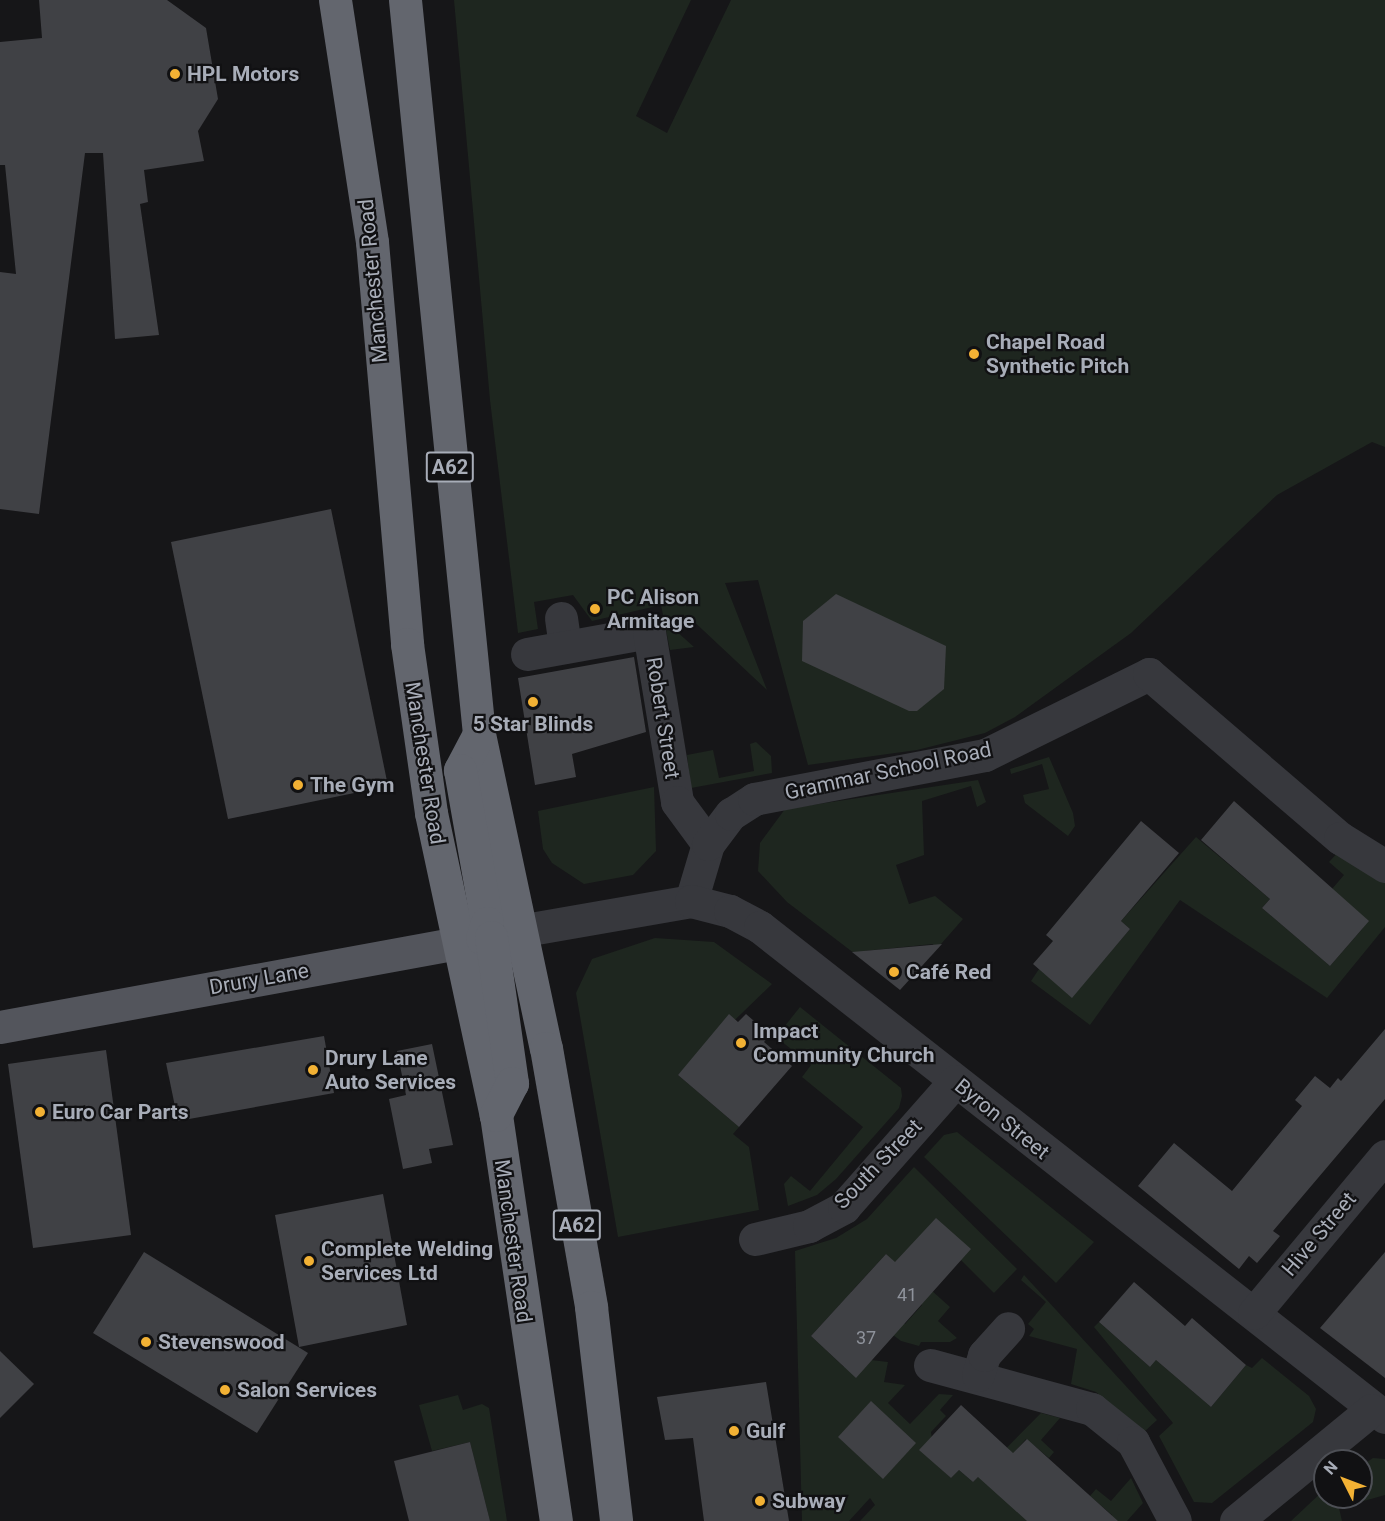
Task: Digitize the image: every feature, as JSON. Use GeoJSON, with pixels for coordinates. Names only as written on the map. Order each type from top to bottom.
{"type":"FeatureCollection","features":[{"type":"Feature","properties":{"kind":"highway","name":"Manchester Road"},"geometry":{"type":"LineString","coordinates":[[336,0],[372,242],[406,644],[431,813],[488,937],[546,1048],[589,1296],[616,1521]]}},
{"type":"Feature","properties":{"kind":"highway","name":"Manchester Road"},"geometry":{"type":"LineString","coordinates":[[405,0],[478,734],[496,1115],[556,1521]]}},
{"type":"Feature","properties":{"kind":"main road","name":"Drury Lane"},"geometry":{"type":"LineString","coordinates":[[0,1028],[488,937]]}},
{"type":"Feature","properties":{"kind":"street","name":"Robert Street"},"geometry":{"type":"LineString","coordinates":[[527,654],[563,633],[649,632],[677,802],[708,844]]}},
{"type":"Feature","properties":{"kind":"street","name":"Grammar School Road"},"geometry":{"type":"LineString","coordinates":[[691,901],[708,844],[731,814],[754,799],[985,755],[1149,674],[1340,838],[1385,866]]}},
{"type":"Feature","properties":{"kind":"street","name":"Byron Street"},"geometry":{"type":"LineString","coordinates":[[488,937],[691,901],[730,911],[760,927],[1254,1313],[1378,1413]]}},
{"type":"Feature","properties":{"kind":"street","name":"South Street"},"geometry":{"type":"LineString","coordinates":[[755,1239],[809,1226],[844,1207],[955,1081]]}},
{"type":"Feature","properties":{"kind":"street","name":"Hive Street"},"geometry":{"type":"LineString","coordinates":[[1254,1313],[1385,1156]]}},
{"type":"Feature","properties":{"kind":"street"},"geometry":{"type":"LineString","coordinates":[[978,1375],[984,1355],[1008,1328]]}},
{"type":"Feature","properties":{"kind":"street"},"geometry":{"type":"LineString","coordinates":[[930,1365],[978,1375],[1080,1403],[1117,1425],[1147,1464],[1175,1521]]}},
{"type":"Feature","properties":{"kind":"street"},"geometry":{"type":"LineString","coordinates":[[1248,1518],[1378,1413]]}},
{"type":"Feature","properties":{"kind":"shaded area","name":"Chapel Road Synthetic Pitch"},"geometry":{"type":"Polygon","coordinates":[[[454,0],[691,0],[636,116],[667,133],[731,0],[1385,0],[1385,447],[1372,442],[1277,495],[1131,633],[1015,717],[985,733],[917,750],[808,765],[758,580],[725,583],[767,690],[688,616],[675,630],[694,647],[670,650],[661,605],[592,621],[573,595],[534,602],[538,629],[518,633],[490,400],[454,0]]]}},
{"type":"Feature","properties":{"kind":"shaded area"},"geometry":{"type":"Polygon","coordinates":[[[756,742],[771,756],[772,773],[691,788],[687,755],[713,750],[719,778],[754,771],[750,744],[756,742]]]}},
{"type":"Feature","properties":{"kind":"shaded area"},"geometry":{"type":"Polygon","coordinates":[[[1049,757],[1073,813],[1075,826],[1068,836],[1025,803],[1023,795],[1049,789],[1042,764],[1011,774],[1010,769],[1049,757]]]}},
{"type":"Feature","properties":{"kind":"shaded area"},"geometry":{"type":"Polygon","coordinates":[[[978,780],[986,802],[977,807],[971,786],[922,801],[924,855],[896,865],[909,904],[935,896],[963,919],[934,952],[933,944],[864,951],[863,960],[787,902],[758,871],[760,843],[785,809],[978,780]]]}},
{"type":"Feature","properties":{"kind":"shaded area"},"geometry":{"type":"Polygon","coordinates":[[[654,787],[656,851],[633,875],[584,884],[552,863],[543,849],[538,811],[654,787]]]}},
{"type":"Feature","properties":{"kind":"shaded area"},"geometry":{"type":"Polygon","coordinates":[[[1196,837],[1270,899],[1262,908],[1330,966],[1363,928],[1332,889],[1344,875],[1329,862],[1341,849],[1385,878],[1385,927],[1327,998],[1180,900],[1090,1025],[1031,981],[1039,969],[1072,997],[1130,929],[1121,921],[1196,837]]]}},
{"type":"Feature","properties":{"kind":"shaded area"},"geometry":{"type":"Polygon","coordinates":[[[655,938],[714,942],[772,984],[678,1075],[739,1127],[733,1134],[749,1147],[759,1210],[618,1237],[576,993],[592,959],[655,938]]]}},
{"type":"Feature","properties":{"kind":"shaded area"},"geometry":{"type":"Polygon","coordinates":[[[800,1007],[901,1088],[902,1096],[899,1108],[836,1179],[817,1195],[788,1206],[784,1184],[791,1176],[810,1191],[863,1127],[802,1077],[811,1065],[776,1037],[800,1007]]]}},
{"type":"Feature","properties":{"kind":"shaded area"},"geometry":{"type":"Polygon","coordinates":[[[957,1132],[1094,1242],[1056,1283],[924,1157],[944,1135],[957,1132]]]}},
{"type":"Feature","properties":{"kind":"shaded area"},"geometry":{"type":"Polygon","coordinates":[[[914,1167],[1017,1269],[994,1293],[961,1260],[921,1281],[950,1307],[938,1321],[957,1338],[950,1342],[921,1342],[919,1346],[901,1341],[845,1299],[811,1336],[844,1367],[854,1358],[888,1362],[884,1382],[905,1385],[888,1403],[910,1424],[939,1394],[953,1395],[940,1410],[946,1416],[931,1432],[935,1463],[951,1478],[959,1470],[973,1482],[1041,1413],[1060,1418],[1041,1440],[1054,1452],[1049,1458],[1026,1439],[986,1484],[1045,1521],[860,1521],[875,1505],[870,1498],[849,1521],[802,1521],[795,1251],[836,1238],[867,1219],[914,1167]],[[886,1254],[851,1292],[905,1324],[922,1305],[886,1254]]]}},
{"type":"Feature","properties":{"kind":"shaded area"},"geometry":{"type":"Polygon","coordinates":[[[1024,1275],[1157,1420],[1144,1432],[1096,1392],[1071,1384],[1077,1349],[1029,1336],[1034,1329],[1028,1324],[1046,1302],[1021,1280],[1024,1275]]]}},
{"type":"Feature","properties":{"kind":"shaded area"},"geometry":{"type":"Polygon","coordinates":[[[1099,1322],[1150,1367],[1156,1360],[1211,1407],[1246,1365],[1252,1368],[1262,1358],[1309,1396],[1316,1409],[1313,1422],[1212,1503],[1194,1502],[1159,1436],[1173,1423],[1094,1327],[1099,1322]]]}},
{"type":"Feature","properties":{"kind":"shaded area"},"geometry":{"type":"Polygon","coordinates":[[[458,1395],[463,1410],[482,1404],[489,1408],[507,1521],[490,1521],[470,1442],[432,1451],[419,1405],[458,1395]]]}},
{"type":"Feature","properties":{"kind":"shaded area"},"geometry":{"type":"Polygon","coordinates":[[[1373,1458],[1385,1459],[1385,1495],[1373,1498],[1373,1458]]]}},
{"type":"Feature","properties":{"kind":"shaded area"},"geometry":{"type":"Polygon","coordinates":[[[1131,1478],[1143,1503],[1127,1521],[1107,1521],[1112,1515],[1090,1496],[1096,1489],[1111,1501],[1131,1478]]]}},
{"type":"Feature","properties":{"kind":"shaded area"},"geometry":{"type":"Polygon","coordinates":[[[1313,1500],[1313,1509],[1339,1509],[1342,1521],[1291,1521],[1313,1500]]]}},
{"type":"Feature","properties":{"kind":"building"},"geometry":{"type":"Polygon","coordinates":[[[39,0],[167,0],[206,28],[218,99],[198,131],[204,161],[144,170],[148,202],[140,204],[159,335],[115,339],[103,153],[85,153],[39,514],[0,509],[0,272],[16,274],[5,165],[0,165],[0,42],[42,38],[39,0]]]}},
{"type":"Feature","properties":{"kind":"building"},"geometry":{"type":"Polygon","coordinates":[[[331,509],[388,786],[228,819],[171,542],[331,509]]]}},
{"type":"Feature","properties":{"kind":"building"},"geometry":{"type":"Polygon","coordinates":[[[836,594],[946,646],[944,689],[917,711],[909,711],[802,661],[803,621],[836,594]]]}},
{"type":"Feature","properties":{"kind":"building"},"geometry":{"type":"Polygon","coordinates":[[[634,657],[646,732],[572,754],[576,777],[535,785],[518,678],[634,657]]]}},
{"type":"Feature","properties":{"kind":"building"},"geometry":{"type":"Polygon","coordinates":[[[1234,801],[1369,921],[1330,966],[1262,908],[1270,899],[1201,840],[1234,801]]]}},
{"type":"Feature","properties":{"kind":"building"},"geometry":{"type":"Polygon","coordinates":[[[1141,821],[1179,853],[1121,921],[1130,929],[1072,998],[1033,964],[1053,941],[1046,935],[1141,821]]]}},
{"type":"Feature","properties":{"kind":"building"},"geometry":{"type":"Polygon","coordinates":[[[942,944],[900,990],[852,952],[942,944]]]}},
{"type":"Feature","properties":{"kind":"building"},"geometry":{"type":"Polygon","coordinates":[[[729,1014],[738,1022],[746,1014],[770,1035],[764,1042],[792,1066],[739,1127],[678,1075],[729,1014]]]}},
{"type":"Feature","properties":{"kind":"building"},"geometry":{"type":"Polygon","coordinates":[[[1385,1029],[1385,1099],[1273,1231],[1280,1236],[1257,1263],[1249,1256],[1239,1269],[1138,1186],[1174,1143],[1232,1191],[1302,1106],[1295,1100],[1315,1076],[1330,1088],[1338,1078],[1341,1081],[1385,1029]]]}},
{"type":"Feature","properties":{"kind":"building"},"geometry":{"type":"Polygon","coordinates":[[[324,1036],[334,1093],[178,1121],[166,1063],[324,1036]]]}},
{"type":"Feature","properties":{"kind":"building"},"geometry":{"type":"Polygon","coordinates":[[[432,1044],[453,1145],[429,1149],[432,1163],[403,1169],[389,1099],[406,1095],[397,1051],[432,1044]]]}},
{"type":"Feature","properties":{"kind":"building"},"geometry":{"type":"Polygon","coordinates":[[[106,1050],[131,1235],[33,1248],[8,1064],[106,1050]]]}},
{"type":"Feature","properties":{"kind":"building"},"geometry":{"type":"Polygon","coordinates":[[[383,1194],[407,1325],[299,1347],[275,1215],[383,1194]]]}},
{"type":"Feature","properties":{"kind":"building"},"geometry":{"type":"Polygon","coordinates":[[[936,1218],[971,1249],[856,1378],[811,1336],[886,1254],[895,1262],[936,1218]]]}},
{"type":"Feature","properties":{"kind":"building"},"geometry":{"type":"Polygon","coordinates":[[[144,1252],[308,1353],[257,1433],[93,1333],[144,1252]]]}},
{"type":"Feature","properties":{"kind":"building"},"geometry":{"type":"Polygon","coordinates":[[[1385,1252],[1385,1378],[1320,1328],[1385,1252]]]}},
{"type":"Feature","properties":{"kind":"building"},"geometry":{"type":"Polygon","coordinates":[[[1134,1282],[1185,1326],[1192,1318],[1246,1365],[1211,1407],[1156,1360],[1150,1367],[1099,1322],[1134,1282]]]}},
{"type":"Feature","properties":{"kind":"building"},"geometry":{"type":"Polygon","coordinates":[[[0,1351],[34,1384],[0,1418],[0,1351]]]}},
{"type":"Feature","properties":{"kind":"building"},"geometry":{"type":"Polygon","coordinates":[[[766,1382],[789,1521],[704,1521],[693,1438],[665,1440],[657,1397],[766,1382]]]}},
{"type":"Feature","properties":{"kind":"building"},"geometry":{"type":"Polygon","coordinates":[[[871,1401],[916,1443],[883,1479],[838,1437],[871,1401]]]}},
{"type":"Feature","properties":{"kind":"building"},"geometry":{"type":"Polygon","coordinates":[[[961,1405],[1013,1453],[1027,1439],[1118,1521],[1027,1521],[978,1477],[973,1482],[959,1470],[951,1478],[919,1450],[961,1405]]]}},
{"type":"Feature","properties":{"kind":"building"},"geometry":{"type":"Polygon","coordinates":[[[470,1442],[490,1521],[409,1521],[394,1461],[470,1442]]]}},
{"type":"Feature","properties":{"kind":"place","name":"HPL Motors"},"geometry":{"type":"Point","coordinates":[175,74]}},
{"type":"Feature","properties":{"kind":"place","name":"Chapel Road Synthetic Pitch"},"geometry":{"type":"Point","coordinates":[974,354]}},
{"type":"Feature","properties":{"kind":"place","name":"PC Alison Armitage"},"geometry":{"type":"Point","coordinates":[595,609]}},
{"type":"Feature","properties":{"kind":"place","name":"5 Star Blinds"},"geometry":{"type":"Point","coordinates":[533,702]}},
{"type":"Feature","properties":{"kind":"place","name":"The Gym"},"geometry":{"type":"Point","coordinates":[298,785]}},
{"type":"Feature","properties":{"kind":"place","name":"Café Red"},"geometry":{"type":"Point","coordinates":[894,972]}},
{"type":"Feature","properties":{"kind":"place","name":"Impact Community Church"},"geometry":{"type":"Point","coordinates":[741,1043]}},
{"type":"Feature","properties":{"kind":"place","name":"Drury Lane Auto Services"},"geometry":{"type":"Point","coordinates":[313,1070]}},
{"type":"Feature","properties":{"kind":"place","name":"Euro Car Parts"},"geometry":{"type":"Point","coordinates":[40,1112]}},
{"type":"Feature","properties":{"kind":"place","name":"Complete Welding Services Ltd"},"geometry":{"type":"Point","coordinates":[309,1261]}},
{"type":"Feature","properties":{"kind":"place","name":"Stevenswood"},"geometry":{"type":"Point","coordinates":[146,1342]}},
{"type":"Feature","properties":{"kind":"place","name":"Salon Services"},"geometry":{"type":"Point","coordinates":[225,1390]}},
{"type":"Feature","properties":{"kind":"place","name":"Gulf"},"geometry":{"type":"Point","coordinates":[734,1431]}},
{"type":"Feature","properties":{"kind":"place","name":"Subway"},"geometry":{"type":"Point","coordinates":[760,1501]}}]}
